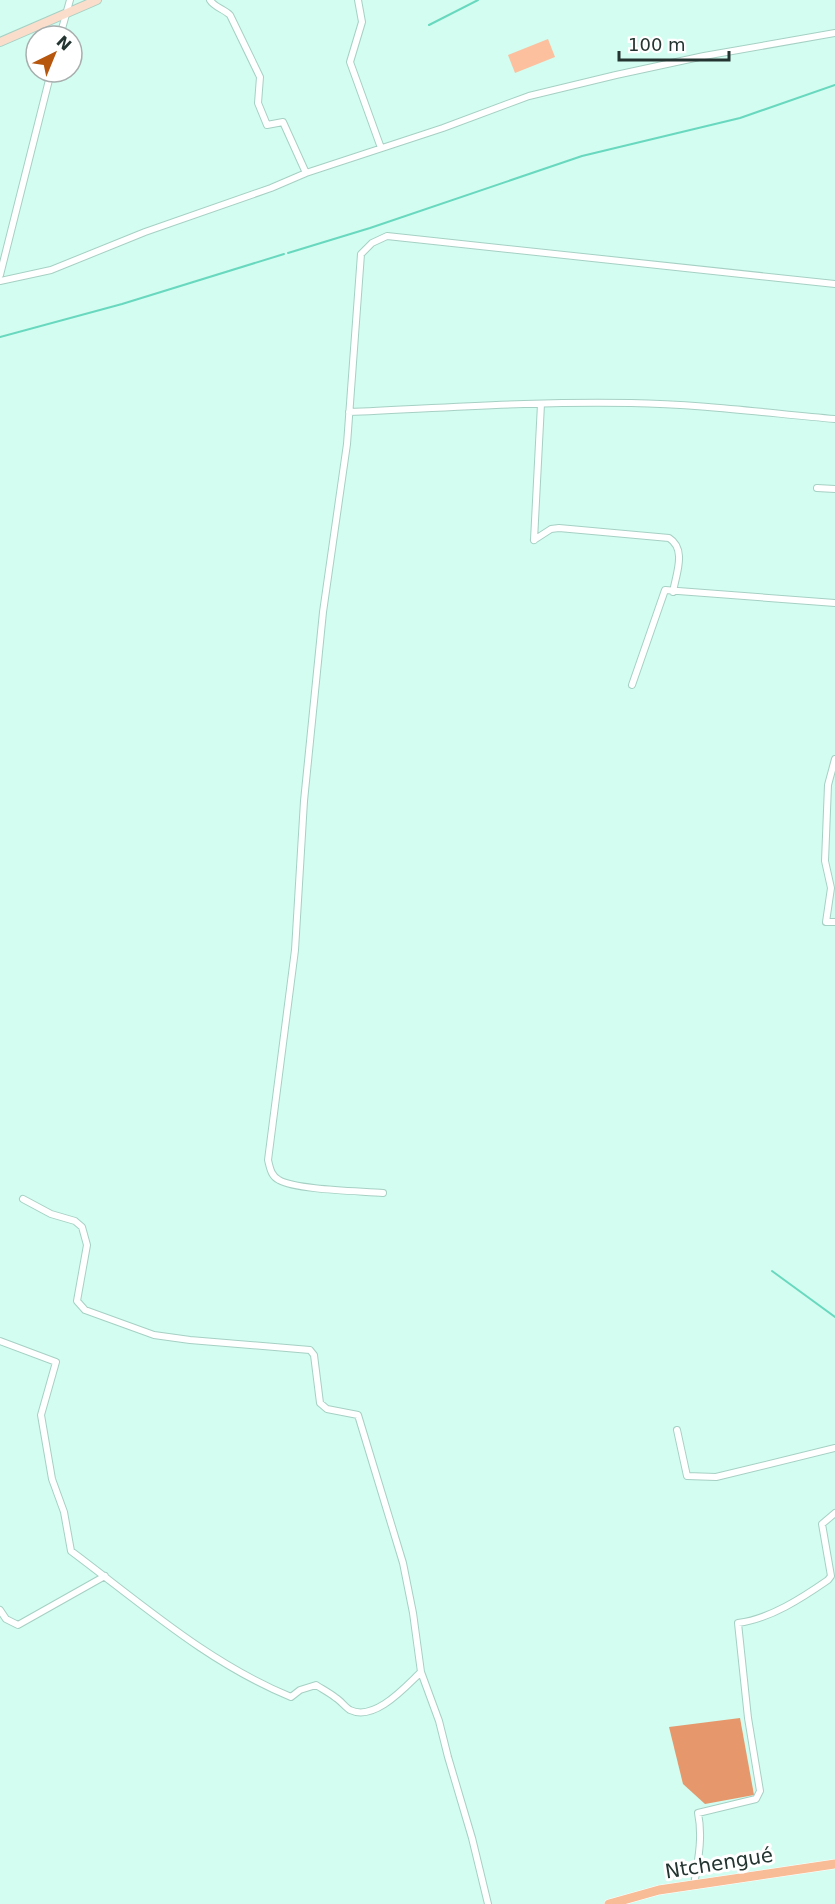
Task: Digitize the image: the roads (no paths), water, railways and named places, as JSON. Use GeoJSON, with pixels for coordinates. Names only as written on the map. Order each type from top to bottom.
{"type":"FeatureCollection","features":[{"type":"Feature","properties":{"kind":"main road","name":"Ntchengué"},"geometry":{"type":"LineString","coordinates":[[609,1904],[659,1890],[835,1864]]}},
{"type":"Feature","properties":{"kind":"street"},"geometry":{"type":"LineString","coordinates":[[63,24],[70,0]]}},
{"type":"Feature","properties":{"kind":"street"},"geometry":{"type":"LineString","coordinates":[[0,42],[97,0]]}},
{"type":"Feature","properties":{"kind":"street"},"geometry":{"type":"LineString","coordinates":[[210,0],[212,4],[230,15],[260,77],[258,103],[267,125],[283,122],[306,173]]}},
{"type":"Feature","properties":{"kind":"street"},"geometry":{"type":"LineString","coordinates":[[358,0],[362,22],[350,62],[381,148]]}},
{"type":"Feature","properties":{"kind":"street"},"geometry":{"type":"LineString","coordinates":[[0,281],[51,270],[145,232],[271,188],[306,173],[529,96],[704,56],[835,33]]}},
{"type":"Feature","properties":{"kind":"street"},"geometry":{"type":"LineString","coordinates":[[0,275],[48,84]]}},
{"type":"Feature","properties":{"kind":"street"},"geometry":{"type":"LineString","coordinates":[[383,1193],[283,1182],[274,1176],[268,1160],[295,950],[300,858],[312,721],[323,612],[346,444],[361,254],[372,243],[387,236],[835,284]]}},
{"type":"Feature","properties":{"kind":"street"},"geometry":{"type":"LineString","coordinates":[[349,412],[541,404],[666,404],[835,418]]}},
{"type":"Feature","properties":{"kind":"street"},"geometry":{"type":"LineString","coordinates":[[541,404],[534,540],[550,529],[559,528],[669,538],[675,542],[680,553],[673,592]]}},
{"type":"Feature","properties":{"kind":"street"},"geometry":{"type":"LineString","coordinates":[[817,488],[835,489]]}},
{"type":"Feature","properties":{"kind":"street"},"geometry":{"type":"LineString","coordinates":[[632,685],[665,590],[835,603]]}},
{"type":"Feature","properties":{"kind":"street"},"geometry":{"type":"LineString","coordinates":[[835,759],[828,785],[825,861],[831,888],[826,922],[835,922]]}},
{"type":"Feature","properties":{"kind":"street"},"geometry":{"type":"LineString","coordinates":[[23,1199],[51,1214],[75,1221],[82,1227],[87,1245],[76,1301],[85,1310],[154,1335],[313,1351],[320,1403],[327,1409],[358,1415],[403,1563],[421,1671],[439,1721],[488,1904]]}},
{"type":"Feature","properties":{"kind":"street"},"geometry":{"type":"LineString","coordinates":[[0,1341],[56,1362],[41,1416],[52,1479],[64,1512],[71,1551],[193,1644],[229,1667],[291,1697],[300,1690],[316,1685],[335,1697],[349,1710],[370,1711],[401,1694],[421,1671]]}},
{"type":"Feature","properties":{"kind":"street"},"geometry":{"type":"LineString","coordinates":[[676,1430],[687,1476],[716,1477],[835,1448]]}},
{"type":"Feature","properties":{"kind":"street"},"geometry":{"type":"LineString","coordinates":[[694,1885],[701,1826],[698,1813],[756,1799],[760,1791],[748,1718],[738,1623],[752,1621],[794,1602],[833,1576],[822,1524],[835,1513]]}},
{"type":"Feature","properties":{"kind":"street"},"geometry":{"type":"LineString","coordinates":[[0,1610],[6,1618],[18,1625],[105,1576]]}},
{"type":"Feature","properties":{"kind":"waterway"},"geometry":{"type":"LineString","coordinates":[[429,25],[478,0]]}},
{"type":"Feature","properties":{"kind":"waterway"},"geometry":{"type":"LineString","coordinates":[[288,253],[370,228],[582,156],[740,118],[835,85]]}},
{"type":"Feature","properties":{"kind":"waterway"},"geometry":{"type":"LineString","coordinates":[[0,337],[122,304],[284,254]]}},
{"type":"Feature","properties":{"kind":"waterway"},"geometry":{"type":"LineString","coordinates":[[772,1271],[835,1317]]}}]}
